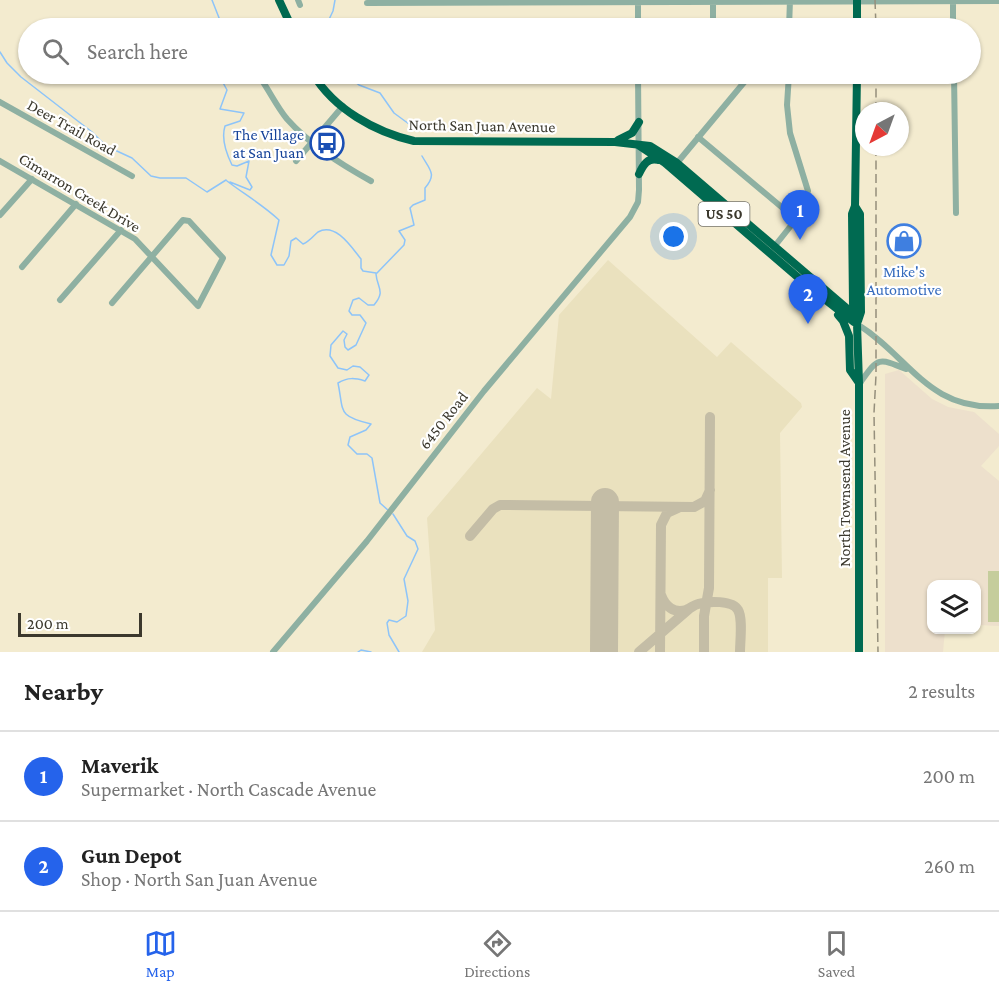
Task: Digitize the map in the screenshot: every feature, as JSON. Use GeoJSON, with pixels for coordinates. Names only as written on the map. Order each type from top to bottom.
{"type":"FeatureCollection","features":[{"type":"Feature","properties":{"kind":"highway"},"geometry":{"type":"LineString","coordinates":[[279,0],[287,18]]}},
{"type":"Feature","properties":{"kind":"highway"},"geometry":{"type":"LineString","coordinates":[[856,18],[857,0]]}},
{"type":"Feature","properties":{"kind":"highway","name":"North San Juan Avenue"},"geometry":{"type":"LineString","coordinates":[[320,84],[342,106],[372,127],[414,141],[615,142],[652,146],[677,162],[833,296],[850,311],[857,324]]}},
{"type":"Feature","properties":{"kind":"highway","name":"North Townsend Avenue"},"geometry":{"type":"LineString","coordinates":[[857,84],[852,249],[853,304],[857,324],[859,383],[859,652]]}},
{"type":"Feature","properties":{"kind":"highway"},"geometry":{"type":"LineString","coordinates":[[615,142],[632,133],[639,122]]}},
{"type":"Feature","properties":{"kind":"highway","name":"North San Juan Avenue"},"geometry":{"type":"LineString","coordinates":[[638,145],[661,161],[808,286],[857,324]]}},
{"type":"Feature","properties":{"kind":"highway"},"geometry":{"type":"LineString","coordinates":[[639,174],[647,162],[655,159],[661,161]]}},
{"type":"Feature","properties":{"kind":"highway","name":"North Townsend Avenue"},"geometry":{"type":"LineString","coordinates":[[855,206],[860,214],[861,312],[857,324]]}},
{"type":"Feature","properties":{"kind":"highway"},"geometry":{"type":"LineString","coordinates":[[833,296],[842,297],[850,288],[849,255],[852,249]]}},
{"type":"Feature","properties":{"kind":"highway","name":"US 50"},"geometry":{"type":"LineString","coordinates":[[808,286],[843,321],[849,336],[850,370],[859,383]]}},
{"type":"Feature","properties":{"kind":"street"},"geometry":{"type":"LineString","coordinates":[[638,1],[638,18]]}},
{"type":"Feature","properties":{"kind":"street"},"geometry":{"type":"LineString","coordinates":[[713,1],[713,18]]}},
{"type":"Feature","properties":{"kind":"street"},"geometry":{"type":"LineString","coordinates":[[789,18],[790,1]]}},
{"type":"Feature","properties":{"kind":"street"},"geometry":{"type":"LineString","coordinates":[[953,1],[953,18]]}},
{"type":"Feature","properties":{"kind":"street"},"geometry":{"type":"LineString","coordinates":[[367,3],[999,1]]}},
{"type":"Feature","properties":{"kind":"street"},"geometry":{"type":"LineString","coordinates":[[264,84],[287,118],[312,142],[340,164],[371,181]]}},
{"type":"Feature","properties":{"kind":"street"},"geometry":{"type":"LineString","coordinates":[[638,84],[639,174]]}},
{"type":"Feature","properties":{"kind":"street"},"geometry":{"type":"LineString","coordinates":[[677,162],[743,84]]}},
{"type":"Feature","properties":{"kind":"street"},"geometry":{"type":"LineString","coordinates":[[774,247],[797,220],[804,207],[808,191],[790,133],[787,105],[788,84]]}},
{"type":"Feature","properties":{"kind":"street"},"geometry":{"type":"LineString","coordinates":[[954,84],[956,213]]}},
{"type":"Feature","properties":{"kind":"street","name":"Deer Trail Road"},"geometry":{"type":"LineString","coordinates":[[0,102],[132,176]]}},
{"type":"Feature","properties":{"kind":"street"},"geometry":{"type":"LineString","coordinates":[[296,161],[342,106]]}},
{"type":"Feature","properties":{"kind":"street"},"geometry":{"type":"LineString","coordinates":[[698,137],[797,220]]}},
{"type":"Feature","properties":{"kind":"street","name":"Cimarron Creek Drive"},"geometry":{"type":"LineString","coordinates":[[0,161],[121,230],[135,239],[152,257]]}},
{"type":"Feature","properties":{"kind":"street","name":"6450 Road"},"geometry":{"type":"LineString","coordinates":[[273,652],[395,505],[483,392],[623,226],[636,207],[639,174]]}},
{"type":"Feature","properties":{"kind":"street"},"geometry":{"type":"LineString","coordinates":[[0,215],[32,179]]}},
{"type":"Feature","properties":{"kind":"street"},"geometry":{"type":"LineString","coordinates":[[22,267],[76,204]]}},
{"type":"Feature","properties":{"kind":"street"},"geometry":{"type":"LineString","coordinates":[[112,303],[183,220],[186,219],[221,255],[223,261],[198,306],[152,257]]}},
{"type":"Feature","properties":{"kind":"street"},"geometry":{"type":"LineString","coordinates":[[60,300],[121,230]]}},
{"type":"Feature","properties":{"kind":"street"},"geometry":{"type":"LineString","coordinates":[[857,324],[870,332],[935,391],[952,399],[979,406],[999,406]]}},
{"type":"Feature","properties":{"kind":"street"},"geometry":{"type":"LineString","coordinates":[[859,383],[876,362],[890,362],[911,371]]}},
{"type":"Feature","properties":{"kind":"shaded area"},"geometry":{"type":"Polygon","coordinates":[[[608,260],[717,357],[731,342],[801,403],[802,407],[780,433],[782,578],[768,578],[768,652],[422,652],[435,630],[427,518],[537,388],[551,399],[559,315],[608,260]]]}},
{"type":"Feature","properties":{"kind":"shaded area"},"geometry":{"type":"Polygon","coordinates":[[[899,370],[932,399],[948,407],[974,412],[999,434],[999,446],[981,466],[999,481],[999,626],[981,625],[981,580],[927,580],[927,634],[945,634],[943,652],[885,652],[885,374],[899,370]]]}},
{"type":"Feature","properties":{"kind":"green space"},"geometry":{"type":"Polygon","coordinates":[[[988,571],[999,571],[999,622],[988,622],[988,571]]]}},
{"type":"Feature","properties":{"kind":"waterway"},"geometry":{"type":"LineString","coordinates":[[212,0],[219,18]]}},
{"type":"Feature","properties":{"kind":"waterway"},"geometry":{"type":"LineString","coordinates":[[330,18],[335,0]]}},
{"type":"Feature","properties":{"kind":"waterway"},"geometry":{"type":"LineString","coordinates":[[0,52],[18,74]]}},
{"type":"Feature","properties":{"kind":"waterway"},"geometry":{"type":"LineString","coordinates":[[30,84],[92,132],[106,146],[132,158],[151,176],[186,178],[207,192],[226,180]]}},
{"type":"Feature","properties":{"kind":"waterway"},"geometry":{"type":"LineString","coordinates":[[224,84],[227,90],[220,109],[244,113],[240,121],[225,126],[225,146],[232,165],[237,166],[249,161],[246,177],[252,187],[250,190],[230,182]]}},
{"type":"Feature","properties":{"kind":"waterway"},"geometry":{"type":"LineString","coordinates":[[358,84],[380,93],[394,113],[409,124]]}},
{"type":"Feature","properties":{"kind":"waterway"},"geometry":{"type":"LineString","coordinates":[[377,273],[404,245],[405,240],[399,231],[414,225],[410,208],[425,200],[425,188],[431,179],[431,172],[422,156]]}},
{"type":"Feature","properties":{"kind":"waterway"},"geometry":{"type":"LineString","coordinates":[[227,181],[279,220],[271,255],[277,265],[284,265],[289,256],[291,241],[296,238],[303,244],[318,232],[331,230],[343,238],[361,259],[363,271],[376,273]]}},
{"type":"Feature","properties":{"kind":"waterway"},"geometry":{"type":"LineString","coordinates":[[376,274],[380,293],[378,300],[374,305],[368,305],[359,298],[353,300],[349,311],[352,315],[360,315],[366,323],[356,345],[348,350],[345,347],[344,340],[347,334],[343,331],[331,345],[330,356],[338,368],[347,370],[353,366],[360,367],[369,375],[365,381],[352,379],[338,383],[342,407],[347,415],[371,424],[366,430],[350,437],[348,445],[357,454],[367,454],[372,458],[380,503],[389,511]]}},
{"type":"Feature","properties":{"kind":"waterway"},"geometry":{"type":"LineString","coordinates":[[393,514],[407,536],[415,541],[418,549],[404,579],[408,601],[406,616],[397,622],[389,620],[387,623],[389,635],[399,652]]}},
{"type":"Feature","properties":{"kind":"waterway"},"geometry":{"type":"LineString","coordinates":[[358,652],[361,650],[371,652]]}},
{"type":"Feature","properties":{"kind":"taxiway"},"geometry":{"type":"LineString","coordinates":[[704,652],[704,616],[709,588],[710,417]]}},
{"type":"Feature","properties":{"kind":"taxiway"},"geometry":{"type":"LineString","coordinates":[[470,536],[493,509],[500,505],[694,507],[705,501],[710,490]]}},
{"type":"Feature","properties":{"kind":"taxiway"},"geometry":{"type":"LineString","coordinates":[[660,652],[661,525],[667,513],[678,508]]}},
{"type":"Feature","properties":{"kind":"taxiway"},"geometry":{"type":"LineString","coordinates":[[661,595],[668,606],[678,611],[708,602],[731,604],[740,614],[740,652]]}},
{"type":"Feature","properties":{"kind":"taxiway"},"geometry":{"type":"LineString","coordinates":[[639,652],[689,609]]}},
{"type":"Feature","properties":{"kind":"taxiway"},"geometry":{"type":"LineString","coordinates":[[604,648],[605,652]]}},
{"type":"Feature","properties":{"kind":"runway"},"geometry":{"type":"LineString","coordinates":[[604,652],[605,502]]}},
{"type":"Feature","properties":{"kind":"railway"},"geometry":{"type":"LineString","coordinates":[[875,0],[876,18]]}},
{"type":"Feature","properties":{"kind":"railway"},"geometry":{"type":"LineString","coordinates":[[876,84],[876,102]]}},
{"type":"Feature","properties":{"kind":"railway"},"geometry":{"type":"LineString","coordinates":[[876,156],[874,413],[878,652]]}},
{"type":"Feature","properties":{"kind":"place","name":"The Village at San Juan"},"geometry":{"type":"Point","coordinates":[327,143]}},
{"type":"Feature","properties":{"kind":"place","name":"Maverik"},"geometry":{"type":"Point","coordinates":[800,240]}},
{"type":"Feature","properties":{"kind":"place","name":"Mike's Automotive"},"geometry":{"type":"Point","coordinates":[904,241]}},
{"type":"Feature","properties":{"kind":"place","name":"Gun Depot"},"geometry":{"type":"Point","coordinates":[808,324]}}]}
